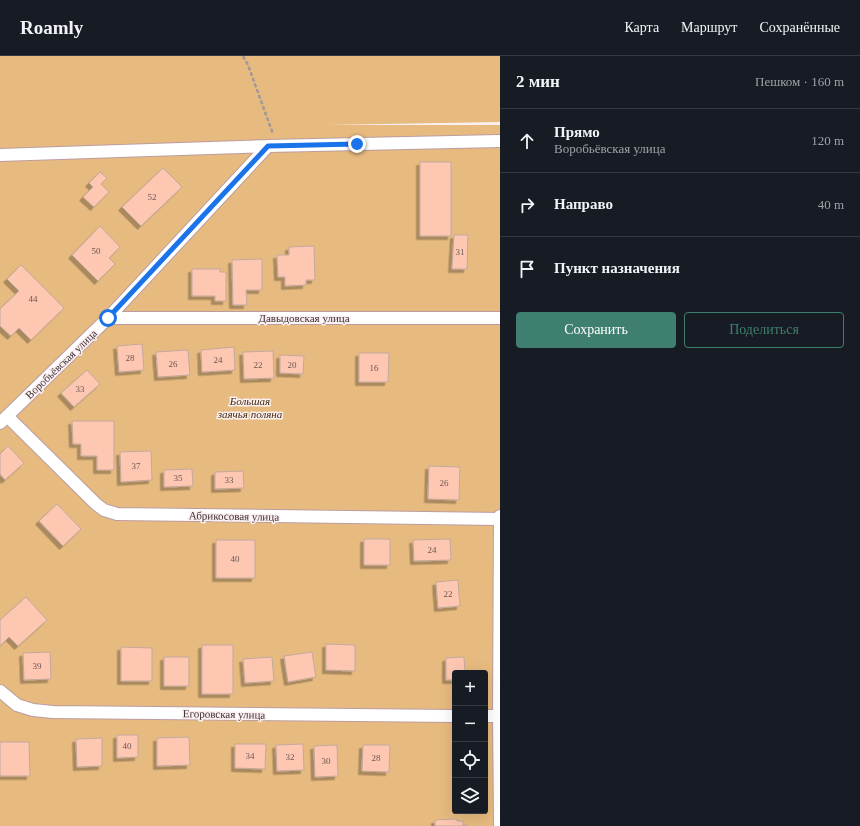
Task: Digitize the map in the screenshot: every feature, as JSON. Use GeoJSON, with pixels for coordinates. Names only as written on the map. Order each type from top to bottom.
{"type":"FeatureCollection","features":[{"type":"Feature","properties":{"kind":"street"},"geometry":{"type":"LineString","coordinates":[[0,155],[268,146],[500,141]]}},
{"type":"Feature","properties":{"kind":"street","name":"Воробьёвская улица"},"geometry":{"type":"LineString","coordinates":[[3,419],[108,318],[268,146]]}},
{"type":"Feature","properties":{"kind":"street","name":"Давыдовская улица"},"geometry":{"type":"LineString","coordinates":[[108,318],[500,318]]}},
{"type":"Feature","properties":{"kind":"street","name":"Абрикосовая улица"},"geometry":{"type":"LineString","coordinates":[[3,419],[96,504],[104,510],[117,514],[500,518]]}},
{"type":"Feature","properties":{"kind":"street"},"geometry":{"type":"LineString","coordinates":[[500,518],[500,825]]}},
{"type":"Feature","properties":{"kind":"street","name":"Егоровская улица"},"geometry":{"type":"LineString","coordinates":[[0,690],[17,705],[33,710],[52,712],[452,716]]}},
{"type":"Feature","properties":{"kind":"street"},"geometry":{"type":"LineString","coordinates":[[488,716],[500,716]]}},
{"type":"Feature","properties":{"kind":"path"},"geometry":{"type":"LineString","coordinates":[[243,56],[273,134],[268,146]]}},
{"type":"Feature","properties":{"kind":"green space","name":"Большая заячья поляна"},"geometry":{"type":"Polygon","coordinates":[[[0,56],[500,56],[500,122],[326,125],[500,125],[500,826],[0,826],[0,56]]]}},
{"type":"Feature","properties":{"kind":"building"},"geometry":{"type":"Polygon","coordinates":[[[420,162],[451,162],[451,236],[420,236],[420,162]]]}},
{"type":"Feature","properties":{"kind":"building"},"geometry":{"type":"Polygon","coordinates":[[[163,168],[182,187],[141,226],[122,207],[163,168]]]}},
{"type":"Feature","properties":{"kind":"building"},"geometry":{"type":"Polygon","coordinates":[[[100,172],[107,178],[101,184],[109,192],[94,207],[83,197],[93,187],[89,183],[100,172]]]}},
{"type":"Feature","properties":{"kind":"building"},"geometry":{"type":"Polygon","coordinates":[[[100,226],[120,247],[109,258],[115,264],[98,281],[72,255],[100,226]]]}},
{"type":"Feature","properties":{"kind":"building"},"geometry":{"type":"Polygon","coordinates":[[[454,235],[468,235],[467,269],[452,269],[454,235]]]}},
{"type":"Feature","properties":{"kind":"building"},"geometry":{"type":"Polygon","coordinates":[[[314,246],[315,280],[306,280],[306,285],[285,286],[285,277],[278,277],[277,255],[289,255],[289,247],[314,246]]]}},
{"type":"Feature","properties":{"kind":"building"},"geometry":{"type":"Polygon","coordinates":[[[262,259],[262,290],[246,290],[247,305],[233,305],[232,260],[262,259]]]}},
{"type":"Feature","properties":{"kind":"building"},"geometry":{"type":"Polygon","coordinates":[[[21,265],[64,308],[31,340],[19,328],[11,336],[0,326],[0,309],[19,291],[7,279],[21,265]]]}},
{"type":"Feature","properties":{"kind":"building"},"geometry":{"type":"Polygon","coordinates":[[[192,269],[220,269],[220,272],[226,272],[226,301],[215,301],[215,296],[192,296],[192,269]]]}},
{"type":"Feature","properties":{"kind":"building"},"geometry":{"type":"Polygon","coordinates":[[[142,344],[144,370],[119,372],[117,346],[142,344]]]}},
{"type":"Feature","properties":{"kind":"building"},"geometry":{"type":"Polygon","coordinates":[[[234,347],[235,370],[202,372],[201,350],[234,347]]]}},
{"type":"Feature","properties":{"kind":"building"},"geometry":{"type":"Polygon","coordinates":[[[188,350],[190,375],[158,377],[156,352],[188,350]]]}},
{"type":"Feature","properties":{"kind":"building"},"geometry":{"type":"Polygon","coordinates":[[[273,351],[274,378],[244,379],[243,352],[273,351]]]}},
{"type":"Feature","properties":{"kind":"building"},"geometry":{"type":"Polygon","coordinates":[[[359,353],[389,353],[388,382],[359,382],[359,353]]]}},
{"type":"Feature","properties":{"kind":"building"},"geometry":{"type":"Polygon","coordinates":[[[280,355],[304,356],[303,374],[280,373],[280,355]]]}},
{"type":"Feature","properties":{"kind":"building"},"geometry":{"type":"Polygon","coordinates":[[[87,370],[100,384],[74,407],[61,393],[87,370]]]}},
{"type":"Feature","properties":{"kind":"building"},"geometry":{"type":"Polygon","coordinates":[[[72,421],[114,421],[114,470],[97,470],[97,456],[81,456],[81,444],[73,444],[72,421]]]}},
{"type":"Feature","properties":{"kind":"building"},"geometry":{"type":"Polygon","coordinates":[[[8,446],[24,463],[5,480],[0,474],[0,454],[8,446]]]}},
{"type":"Feature","properties":{"kind":"building"},"geometry":{"type":"Polygon","coordinates":[[[151,451],[152,480],[121,482],[120,452],[151,451]]]}},
{"type":"Feature","properties":{"kind":"building"},"geometry":{"type":"Polygon","coordinates":[[[429,466],[460,467],[459,500],[428,499],[429,466]]]}},
{"type":"Feature","properties":{"kind":"building"},"geometry":{"type":"Polygon","coordinates":[[[192,469],[193,486],[164,487],[164,470],[192,469]]]}},
{"type":"Feature","properties":{"kind":"building"},"geometry":{"type":"Polygon","coordinates":[[[243,471],[244,488],[215,489],[215,472],[243,471]]]}},
{"type":"Feature","properties":{"kind":"building"},"geometry":{"type":"Polygon","coordinates":[[[57,504],[81,529],[63,546],[39,521],[57,504]]]}},
{"type":"Feature","properties":{"kind":"building"},"geometry":{"type":"Polygon","coordinates":[[[364,539],[390,539],[390,565],[364,565],[364,539]]]}},
{"type":"Feature","properties":{"kind":"building"},"geometry":{"type":"Polygon","coordinates":[[[450,539],[451,560],[414,561],[413,540],[450,539]]]}},
{"type":"Feature","properties":{"kind":"building"},"geometry":{"type":"Polygon","coordinates":[[[216,540],[255,540],[255,578],[216,578],[216,540]]]}},
{"type":"Feature","properties":{"kind":"building"},"geometry":{"type":"Polygon","coordinates":[[[458,580],[460,606],[438,608],[436,582],[458,580]]]}},
{"type":"Feature","properties":{"kind":"building"},"geometry":{"type":"Polygon","coordinates":[[[26,597],[47,620],[18,646],[9,637],[0,646],[0,620],[26,597]]]}},
{"type":"Feature","properties":{"kind":"building"},"geometry":{"type":"Polygon","coordinates":[[[326,644],[355,645],[355,671],[326,670],[326,644]]]}},
{"type":"Feature","properties":{"kind":"building"},"geometry":{"type":"Polygon","coordinates":[[[202,645],[233,645],[233,694],[202,694],[202,645]]]}},
{"type":"Feature","properties":{"kind":"building"},"geometry":{"type":"Polygon","coordinates":[[[121,647],[152,648],[152,681],[121,681],[121,647]]]}},
{"type":"Feature","properties":{"kind":"building"},"geometry":{"type":"Polygon","coordinates":[[[50,652],[51,679],[24,680],[23,653],[50,652]]]}},
{"type":"Feature","properties":{"kind":"building"},"geometry":{"type":"Polygon","coordinates":[[[312,652],[316,677],[288,682],[284,656],[312,652]]]}},
{"type":"Feature","properties":{"kind":"building"},"geometry":{"type":"Polygon","coordinates":[[[164,657],[189,657],[189,686],[164,686],[164,657]]]}},
{"type":"Feature","properties":{"kind":"building"},"geometry":{"type":"Polygon","coordinates":[[[272,657],[274,681],[245,683],[243,659],[272,657]]]}},
{"type":"Feature","properties":{"kind":"building"},"geometry":{"type":"Polygon","coordinates":[[[464,657],[465,670],[452,670],[452,680],[446,680],[446,658],[464,657]]]}},
{"type":"Feature","properties":{"kind":"building"},"geometry":{"type":"Polygon","coordinates":[[[117,735],[138,735],[138,757],[117,758],[117,735]]]}},
{"type":"Feature","properties":{"kind":"building"},"geometry":{"type":"Polygon","coordinates":[[[189,737],[190,765],[157,766],[157,738],[189,737]]]}},
{"type":"Feature","properties":{"kind":"building"},"geometry":{"type":"Polygon","coordinates":[[[102,738],[102,766],[77,767],[76,739],[102,738]]]}},
{"type":"Feature","properties":{"kind":"building"},"geometry":{"type":"Polygon","coordinates":[[[0,742],[29,742],[30,776],[0,776],[0,742]]]}},
{"type":"Feature","properties":{"kind":"building"},"geometry":{"type":"Polygon","coordinates":[[[235,744],[266,744],[265,769],[235,768],[235,744]]]}},
{"type":"Feature","properties":{"kind":"building"},"geometry":{"type":"Polygon","coordinates":[[[303,744],[304,770],[277,771],[276,745],[303,744]]]}},
{"type":"Feature","properties":{"kind":"building"},"geometry":{"type":"Polygon","coordinates":[[[337,745],[338,776],[315,777],[314,746],[337,745]]]}},
{"type":"Feature","properties":{"kind":"building"},"geometry":{"type":"Polygon","coordinates":[[[363,745],[390,745],[389,772],[362,771],[363,745]]]}},
{"type":"Feature","properties":{"kind":"building"},"geometry":{"type":"Polygon","coordinates":[[[457,819],[457,821],[463,821],[463,825],[467,826],[435,826],[435,820],[457,819]]]}},
{"type":"Feature","properties":{"kind":"route"},"geometry":{"type":"LineString","coordinates":[[108,318],[268,146],[357,144]]}}]}
